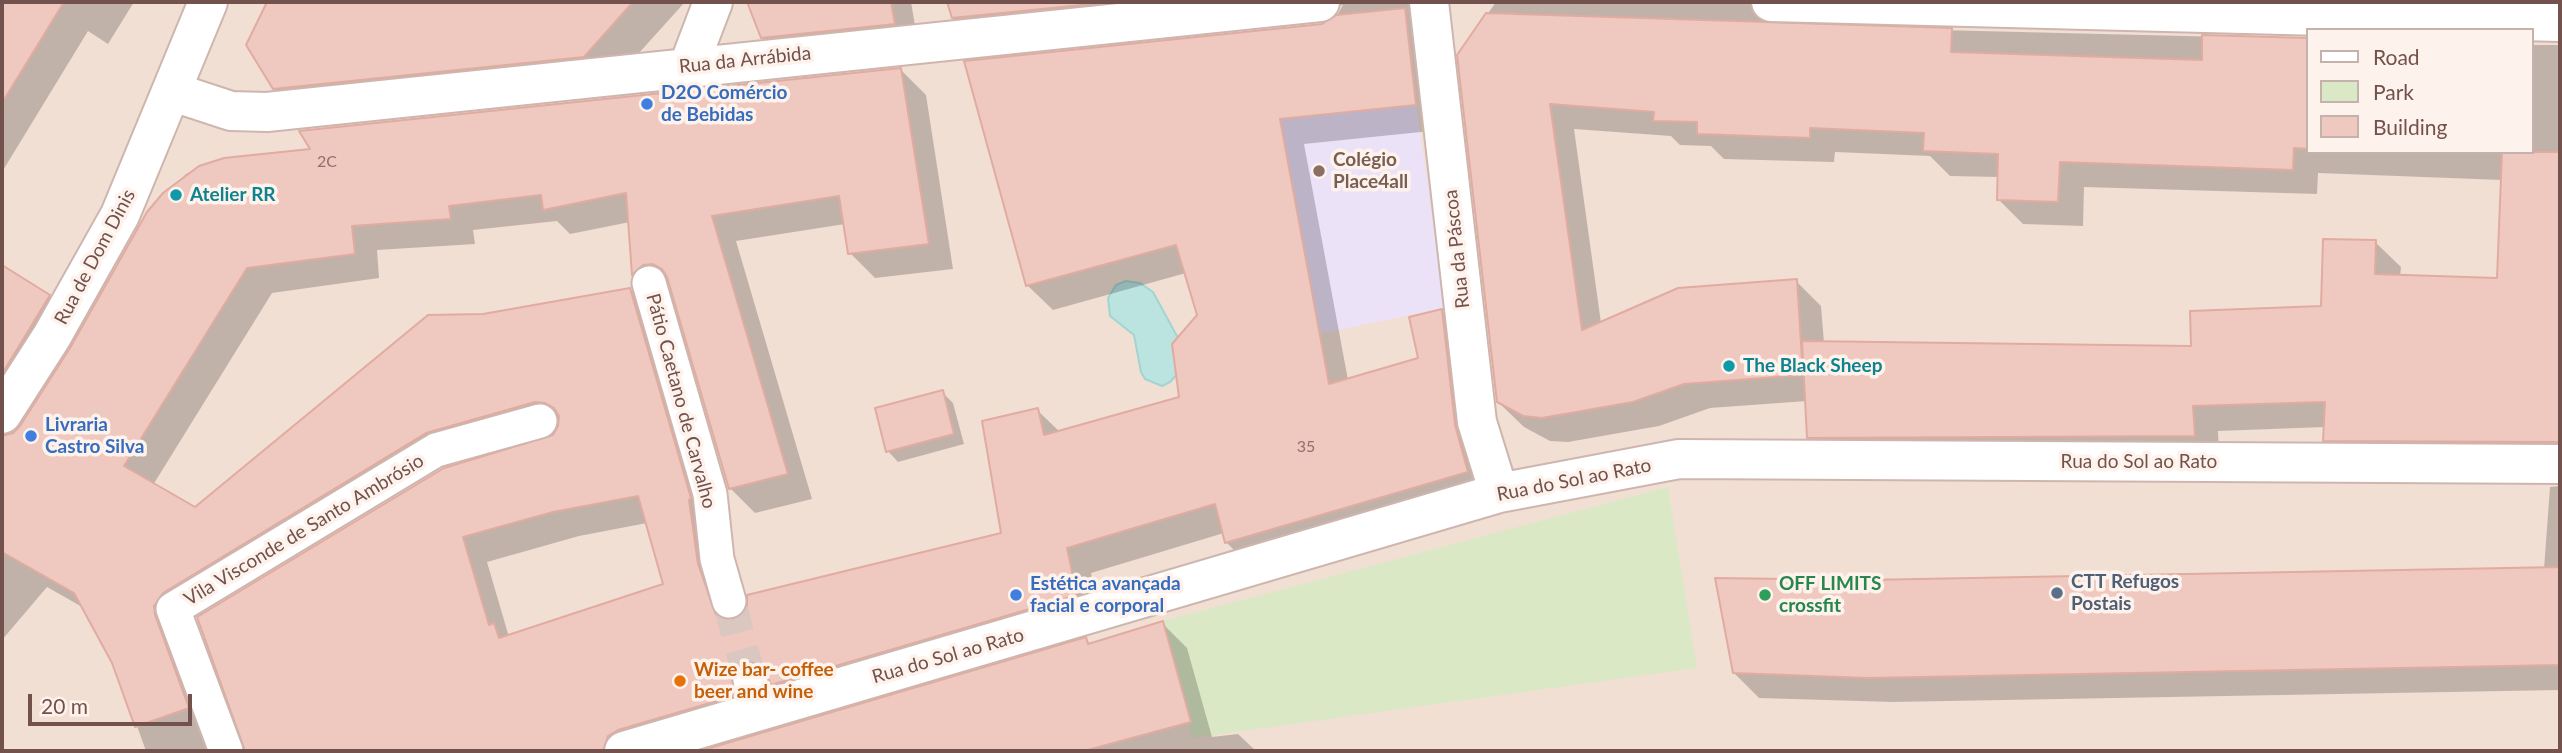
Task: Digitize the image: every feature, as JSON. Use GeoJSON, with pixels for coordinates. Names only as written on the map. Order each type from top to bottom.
{"type":"FeatureCollection","features":[{"type":"Feature","properties":{"kind":"street","name":"Rua de Dom Dinis"},"geometry":{"type":"LineString","coordinates":[[2,414],[52,335],[121,215],[208,2]]}},
{"type":"Feature","properties":{"kind":"street"},"geometry":{"type":"LineString","coordinates":[[689,65],[713,2]]}},
{"type":"Feature","properties":{"kind":"street","name":"Rua da Arrábida"},"geometry":{"type":"LineString","coordinates":[[173,92],[231,111],[267,112],[689,65],[1320,2]]}},
{"type":"Feature","properties":{"kind":"street","name":"Rua da Páscoa"},"geometry":{"type":"LineString","coordinates":[[1429,2],[1476,422],[1499,493]]}},
{"type":"Feature","properties":{"kind":"street"},"geometry":{"type":"LineString","coordinates":[[1771,2],[2560,22]]}},
{"type":"Feature","properties":{"kind":"street","name":"Pátio Caetano de Carvalho"},"geometry":{"type":"LineString","coordinates":[[649,283],[709,494],[717,559],[729,601]]}},
{"type":"Feature","properties":{"kind":"street","name":"Vila Visconde de Santo Ambrósio"},"geometry":{"type":"LineString","coordinates":[[226,751],[173,609],[436,450],[540,421]]}},
{"type":"Feature","properties":{"kind":"street","name":"Rua do Sol ao Rato"},"geometry":{"type":"LineString","coordinates":[[624,751],[754,696],[1499,493],[1679,459],[2560,464]]}},
{"type":"Feature","properties":{"kind":"shaded area"},"geometry":{"type":"Polygon","coordinates":[[[2,2],[2560,2],[2560,751],[2,751],[2,2]]]}},
{"type":"Feature","properties":{"kind":"shaded area","name":"Colégio Place4all"},"geometry":{"type":"Polygon","coordinates":[[[1405,8],[1416,105],[1446,308],[1247,348],[1204,137],[1191,32],[1405,8]]]}},
{"type":"Feature","properties":{"kind":"green space"},"geometry":{"type":"Polygon","coordinates":[[[1668,487],[1697,668],[1192,738],[1163,621],[1668,487]]]}},
{"type":"Feature","properties":{"kind":"water"},"geometry":{"type":"Polygon","coordinates":[[[1126,281],[1140,283],[1153,292],[1178,338],[1179,372],[1162,386],[1145,379],[1141,372],[1134,335],[1110,316],[1108,298],[1116,285],[1126,281]]]}},
{"type":"Feature","properties":{"kind":"building"},"geometry":{"type":"Polygon","coordinates":[[[2,2],[64,2],[2,103],[2,2]]]}},
{"type":"Feature","properties":{"kind":"building"},"geometry":{"type":"Polygon","coordinates":[[[267,2],[633,2],[584,57],[273,89],[246,45],[267,2]]]}},
{"type":"Feature","properties":{"kind":"building"},"geometry":{"type":"Polygon","coordinates":[[[747,2],[891,2],[895,24],[761,38],[747,2]]]}},
{"type":"Feature","properties":{"kind":"building"},"geometry":{"type":"Polygon","coordinates":[[[947,2],[1112,2],[952,18],[947,2]]]}},
{"type":"Feature","properties":{"kind":"building"},"geometry":{"type":"Polygon","coordinates":[[[1405,8],[1416,105],[1280,119],[1329,384],[1418,358],[1409,317],[1442,309],[1455,425],[1468,472],[1225,543],[1215,504],[1067,548],[1077,595],[771,685],[763,666],[755,661],[745,662],[732,674],[734,696],[618,730],[608,736],[603,751],[245,751],[197,617],[444,468],[553,435],[559,416],[554,408],[545,403],[535,402],[426,433],[163,593],[154,606],[155,615],[189,708],[135,727],[112,663],[74,593],[2,552],[2,436],[13,433],[20,426],[70,348],[147,212],[163,193],[199,166],[224,158],[310,149],[299,131],[901,68],[929,244],[848,254],[839,196],[712,216],[788,474],[729,489],[667,277],[662,269],[653,264],[643,265],[632,275],[626,193],[543,210],[541,195],[449,206],[451,219],[352,226],[355,254],[247,268],[124,466],[195,507],[428,315],[483,314],[630,288],[691,498],[689,500],[698,564],[716,615],[734,620],[742,615],[747,606],[747,595],[1001,533],[982,421],[1038,408],[1044,435],[1179,397],[1172,344],[1197,315],[1176,245],[1026,286],[964,61],[1322,24],[1336,15],[1405,8]],[[638,496],[553,512],[463,537],[489,625],[494,623],[499,638],[663,584],[638,496]]]}},
{"type":"Feature","properties":{"kind":"building"},"geometry":{"type":"Polygon","coordinates":[[[1486,13],[1952,28],[1951,52],[2202,60],[2202,35],[2306,38],[2306,149],[2294,148],[2293,170],[2060,162],[2058,202],[1997,200],[1998,154],[1923,151],[1924,133],[1810,128],[1810,138],[1697,134],[1697,122],[1653,121],[1654,112],[1550,104],[1582,330],[1678,288],[1797,279],[1803,375],[1684,384],[1633,402],[1542,418],[1523,416],[1497,402],[1457,55],[1486,13]]]}},
{"type":"Feature","properties":{"kind":"building"},"geometry":{"type":"Polygon","coordinates":[[[2560,152],[2560,442],[2323,441],[2325,402],[2193,406],[2195,436],[1807,438],[1802,341],[2191,346],[2190,311],[2321,306],[2323,239],[2376,240],[2375,274],[2497,278],[2502,154],[2560,152]]]}},
{"type":"Feature","properties":{"kind":"building"},"geometry":{"type":"Polygon","coordinates":[[[2,265],[50,295],[2,374],[2,265]]]}},
{"type":"Feature","properties":{"kind":"building"},"geometry":{"type":"Polygon","coordinates":[[[943,390],[954,434],[886,452],[875,408],[943,390]]]}},
{"type":"Feature","properties":{"kind":"building"},"geometry":{"type":"Polygon","coordinates":[[[2560,567],[2560,665],[1867,678],[1733,673],[1715,578],[1865,580],[2560,567]]]}},
{"type":"Feature","properties":{"kind":"building"},"geometry":{"type":"Polygon","coordinates":[[[1163,621],[1191,722],[1084,751],[700,751],[1086,637],[1088,644],[1163,621]]]}},
{"type":"Feature","properties":{"kind":"tunnel"},"geometry":{"type":"LineString","coordinates":[[729,601],[750,680]]}},
{"type":"Feature","properties":{"kind":"place","name":"D2O Comércio de Bebidas"},"geometry":{"type":"Point","coordinates":[647,104]}},
{"type":"Feature","properties":{"kind":"place","name":"Colégio Place4all"},"geometry":{"type":"Point","coordinates":[1319,171]}},
{"type":"Feature","properties":{"kind":"place","name":"Atelier RR"},"geometry":{"type":"Point","coordinates":[176,195]}},
{"type":"Feature","properties":{"kind":"place","name":"The Black Sheep"},"geometry":{"type":"Point","coordinates":[1729,366]}},
{"type":"Feature","properties":{"kind":"place","name":"Livraria Castro Silva"},"geometry":{"type":"Point","coordinates":[31,436]}},
{"type":"Feature","properties":{"kind":"place","name":"CTT Refugos Postais"},"geometry":{"type":"Point","coordinates":[2057,593]}},
{"type":"Feature","properties":{"kind":"place","name":"Estética avançada facial e corporal"},"geometry":{"type":"Point","coordinates":[1016,595]}},
{"type":"Feature","properties":{"kind":"place","name":"OFF LIMITS crossfit"},"geometry":{"type":"Point","coordinates":[1765,595]}},
{"type":"Feature","properties":{"kind":"place","name":"Wize bar- coffee beer and wine"},"geometry":{"type":"Point","coordinates":[680,681]}}]}
